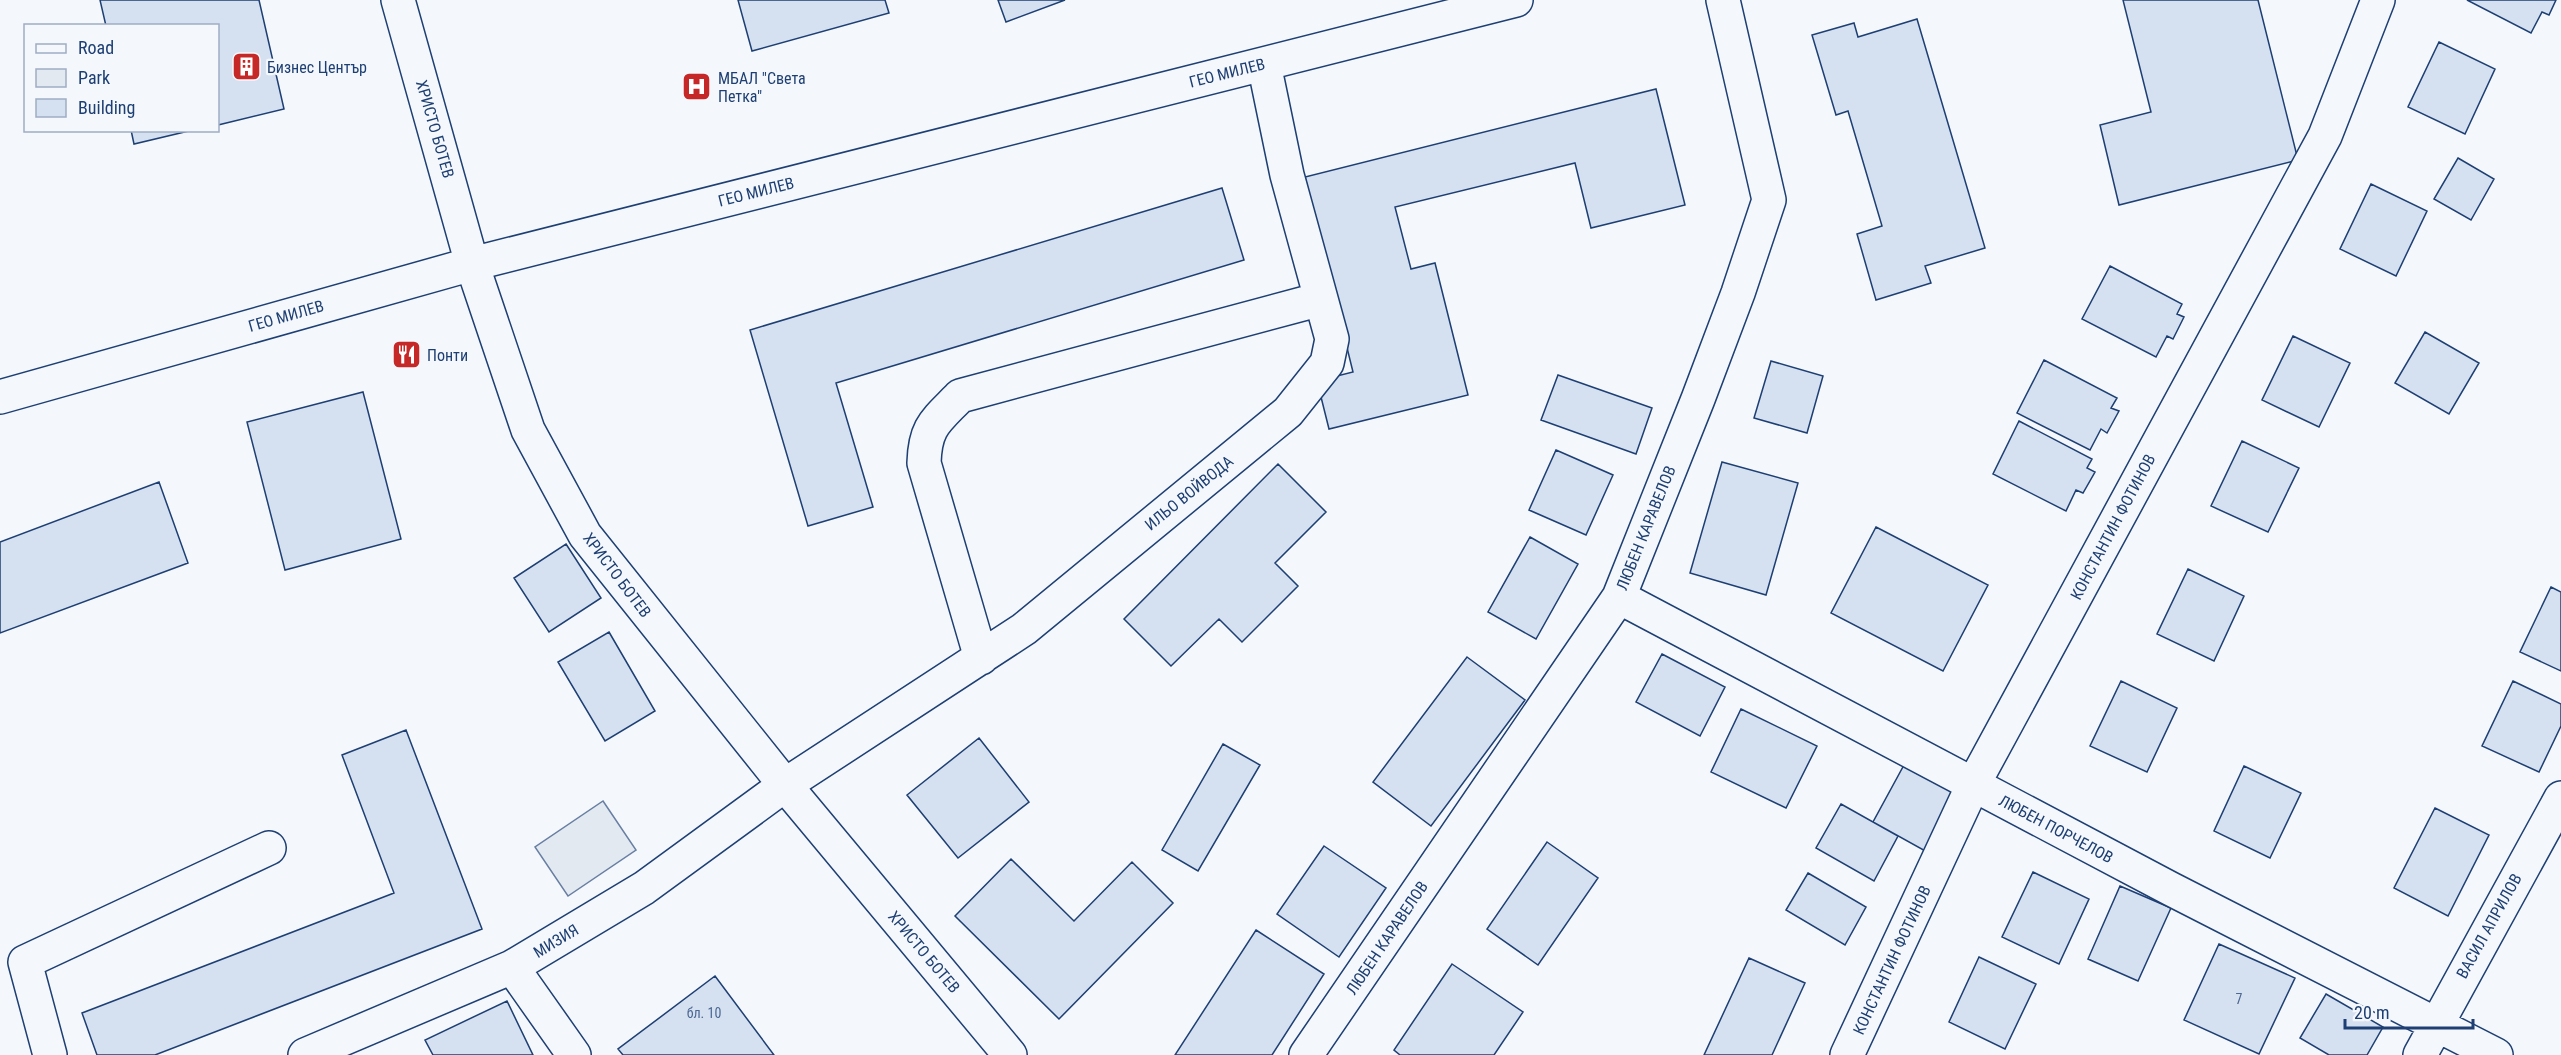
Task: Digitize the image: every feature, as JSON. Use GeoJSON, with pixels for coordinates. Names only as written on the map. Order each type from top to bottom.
{"type":"FeatureCollection","features":[{"type":"Feature","properties":{"kind":"street","name":"ХРИСТО БОТЕВ"},"geometry":{"type":"LineString","coordinates":[[398,0],[472,264],[528,430],[585,535],[785,785],[1010,1055]]}},
{"type":"Feature","properties":{"kind":"street","name":"ГЕО МИЛЕВ"},"geometry":{"type":"LineString","coordinates":[[0,396],[472,264],[1516,0]]}},
{"type":"Feature","properties":{"kind":"street","name":"ЛЮБЕН КАРАВЕЛОВ"},"geometry":{"type":"LineString","coordinates":[[1306,1055],[1619,597],[1738,293],[1769,200],[1723,0]]}},
{"type":"Feature","properties":{"kind":"street","name":"КОНСТАНТИН ФОТИНОВ"},"geometry":{"type":"LineString","coordinates":[[1847,1055],[1973,786],[2325,136],[2378,0]]}},
{"type":"Feature","properties":{"kind":"street","name":"ИЛЬО ВОЙВОДА"},"geometry":{"type":"LineString","coordinates":[[785,785],[1024,629],[1288,412],[1327,363],[1332,339],[1287,175],[1264,64]]}},
{"type":"Feature","properties":{"kind":"street"},"geometry":{"type":"LineString","coordinates":[[981,657],[924,464],[925,441],[934,422],[960,396],[1321,299]]}},
{"type":"Feature","properties":{"kind":"street","name":"ЛЮБЕН ПОРЧЕЛОВ"},"geometry":{"type":"LineString","coordinates":[[1619,597],[1973,786],[2496,1055]]}},
{"type":"Feature","properties":{"kind":"street","name":"МИЗИЯ"},"geometry":{"type":"LineString","coordinates":[[305,1055],[512,968],[644,888],[785,785]]}},
{"type":"Feature","properties":{"kind":"street","name":"ВАСИЛ АПРИЛОВ"},"geometry":{"type":"LineString","coordinates":[[2420,1055],[2444,1029],[2561,798]]}},
{"type":"Feature","properties":{"kind":"street"},"geometry":{"type":"LineString","coordinates":[[50,1055],[26,962],[269,848]]}},
{"type":"Feature","properties":{"kind":"street"},"geometry":{"type":"LineString","coordinates":[[512,968],[574,1055]]}},
{"type":"Feature","properties":{"kind":"green space"},"geometry":{"type":"Polygon","coordinates":[[[603,801],[636,850],[568,896],[535,847],[603,801]]]}},
{"type":"Feature","properties":{"kind":"building","name":"Бизнес Център"},"geometry":{"type":"Polygon","coordinates":[[[100,0],[259,0],[284,109],[219,125],[219,24],[106,24],[100,0]]]}},
{"type":"Feature","properties":{"kind":"building"},"geometry":{"type":"Polygon","coordinates":[[[738,0],[885,0],[889,13],[752,51],[738,0]]]}},
{"type":"Feature","properties":{"kind":"building"},"geometry":{"type":"Polygon","coordinates":[[[998,0],[1065,0],[1006,22],[998,0]]]}},
{"type":"Feature","properties":{"kind":"building"},"geometry":{"type":"Polygon","coordinates":[[[2123,0],[2258,0],[2298,160],[2119,205],[2100,125],[2151,112],[2123,0]]]}},
{"type":"Feature","properties":{"kind":"building"},"geometry":{"type":"Polygon","coordinates":[[[2467,0],[2556,0],[2549,15],[2542,12],[2531,33],[2467,0]]]}},
{"type":"Feature","properties":{"kind":"building"},"geometry":{"type":"Polygon","coordinates":[[[1917,19],[1985,248],[1925,266],[1931,283],[1876,300],[1857,234],[1882,226],[1848,111],[1836,115],[1812,35],[1854,23],[1858,37],[1917,19]]]}},
{"type":"Feature","properties":{"kind":"building"},"geometry":{"type":"Polygon","coordinates":[[[2439,42],[2495,69],[2465,134],[2408,107],[2439,42]]]}},
{"type":"Feature","properties":{"kind":"building"},"geometry":{"type":"Polygon","coordinates":[[[1656,89],[1685,205],[1591,228],[1575,163],[1395,207],[1411,269],[1435,263],[1468,395],[1329,429],[1317,381],[1353,372],[1305,177],[1656,89]]]}},
{"type":"Feature","properties":{"kind":"building"},"geometry":{"type":"Polygon","coordinates":[[[131,132],[185,132],[134,144],[131,132]]]}},
{"type":"Feature","properties":{"kind":"building"},"geometry":{"type":"Polygon","coordinates":[[[2458,158],[2494,179],[2471,220],[2434,199],[2458,158]]]}},
{"type":"Feature","properties":{"kind":"building"},"geometry":{"type":"Polygon","coordinates":[[[2371,184],[2427,211],[2396,276],[2340,249],[2371,184]]]}},
{"type":"Feature","properties":{"kind":"building"},"geometry":{"type":"Polygon","coordinates":[[[1222,188],[1244,260],[836,383],[873,507],[808,526],[750,330],[1222,188]]]}},
{"type":"Feature","properties":{"kind":"building"},"geometry":{"type":"Polygon","coordinates":[[[2110,266],[2182,304],[2177,314],[2184,317],[2173,339],[2167,336],[2156,357],[2082,319],[2110,266]]]}},
{"type":"Feature","properties":{"kind":"building"},"geometry":{"type":"Polygon","coordinates":[[[2425,332],[2479,363],[2449,414],[2395,383],[2425,332]]]}},
{"type":"Feature","properties":{"kind":"building"},"geometry":{"type":"Polygon","coordinates":[[[2293,336],[2350,363],[2319,427],[2262,400],[2293,336]]]}},
{"type":"Feature","properties":{"kind":"building"},"geometry":{"type":"Polygon","coordinates":[[[2044,360],[2117,398],[2111,408],[2119,411],[2107,433],[2101,429],[2090,450],[2017,413],[2044,360]]]}},
{"type":"Feature","properties":{"kind":"building"},"geometry":{"type":"Polygon","coordinates":[[[1771,361],[1823,376],[1807,433],[1754,418],[1771,361]]]}},
{"type":"Feature","properties":{"kind":"building"},"geometry":{"type":"Polygon","coordinates":[[[1558,375],[1652,408],[1636,454],[1541,420],[1558,375]]]}},
{"type":"Feature","properties":{"kind":"building"},"geometry":{"type":"Polygon","coordinates":[[[363,392],[401,539],[285,570],[247,422],[363,392]]]}},
{"type":"Feature","properties":{"kind":"building"},"geometry":{"type":"Polygon","coordinates":[[[2019,421],[2092,459],[2087,468],[2095,472],[2083,493],[2076,490],[2066,511],[1993,474],[2019,421]]]}},
{"type":"Feature","properties":{"kind":"building"},"geometry":{"type":"Polygon","coordinates":[[[2242,441],[2299,468],[2268,532],[2211,506],[2242,441]]]}},
{"type":"Feature","properties":{"kind":"building"},"geometry":{"type":"Polygon","coordinates":[[[1556,450],[1613,475],[1586,535],[1529,510],[1556,450]]]}},
{"type":"Feature","properties":{"kind":"building"},"geometry":{"type":"Polygon","coordinates":[[[1722,462],[1798,483],[1766,595],[1690,573],[1722,462]]]}},
{"type":"Feature","properties":{"kind":"building"},"geometry":{"type":"Polygon","coordinates":[[[1278,464],[1326,512],[1275,563],[1298,586],[1242,642],[1219,619],[1171,666],[1124,619],[1278,464]]]}},
{"type":"Feature","properties":{"kind":"building"},"geometry":{"type":"Polygon","coordinates":[[[159,482],[188,563],[0,633],[0,542],[159,482]]]}},
{"type":"Feature","properties":{"kind":"building"},"geometry":{"type":"Polygon","coordinates":[[[1876,527],[1988,585],[1943,671],[1831,613],[1876,527]]]}},
{"type":"Feature","properties":{"kind":"building"},"geometry":{"type":"Polygon","coordinates":[[[1530,537],[1578,564],[1536,639],[1488,612],[1530,537]]]}},
{"type":"Feature","properties":{"kind":"building"},"geometry":{"type":"Polygon","coordinates":[[[566,544],[601,598],[549,632],[514,578],[566,544]]]}},
{"type":"Feature","properties":{"kind":"building"},"geometry":{"type":"Polygon","coordinates":[[[2188,569],[2244,596],[2214,661],[2157,634],[2188,569]]]}},
{"type":"Feature","properties":{"kind":"building"},"geometry":{"type":"Polygon","coordinates":[[[2551,587],[2561,592],[2561,671],[2520,652],[2551,587]]]}},
{"type":"Feature","properties":{"kind":"building"},"geometry":{"type":"Polygon","coordinates":[[[609,632],[655,711],[605,741],[558,662],[609,632]]]}},
{"type":"Feature","properties":{"kind":"building"},"geometry":{"type":"Polygon","coordinates":[[[1662,654],[1725,687],[1700,736],[1636,702],[1662,654]]]}},
{"type":"Feature","properties":{"kind":"building"},"geometry":{"type":"Polygon","coordinates":[[[1467,657],[1525,700],[1431,826],[1373,782],[1467,657]]]}},
{"type":"Feature","properties":{"kind":"building"},"geometry":{"type":"Polygon","coordinates":[[[2121,681],[2177,708],[2147,772],[2090,746],[2121,681]]]}},
{"type":"Feature","properties":{"kind":"building"},"geometry":{"type":"Polygon","coordinates":[[[2513,681],[2561,704],[2561,726],[2539,772],[2482,746],[2513,681]]]}},
{"type":"Feature","properties":{"kind":"building"},"geometry":{"type":"Polygon","coordinates":[[[1741,709],[1817,746],[1786,808],[1711,772],[1741,709]]]}},
{"type":"Feature","properties":{"kind":"building"},"geometry":{"type":"Polygon","coordinates":[[[406,730],[482,929],[155,1055],[97,1055],[82,1013],[394,893],[342,755],[406,730]]]}},
{"type":"Feature","properties":{"kind":"building"},"geometry":{"type":"Polygon","coordinates":[[[979,738],[1029,802],[958,858],[907,795],[979,738]]]}},
{"type":"Feature","properties":{"kind":"building"},"geometry":{"type":"Polygon","coordinates":[[[1223,744],[1260,765],[1198,871],[1162,850],[1223,744]]]}},
{"type":"Feature","properties":{"kind":"building"},"geometry":{"type":"Polygon","coordinates":[[[1904,765],[1958,795],[1927,852],[1873,822],[1904,765]]]}},
{"type":"Feature","properties":{"kind":"building"},"geometry":{"type":"Polygon","coordinates":[[[2244,766],[2301,793],[2270,858],[2214,831],[2244,766]]]}},
{"type":"Feature","properties":{"kind":"building"},"geometry":{"type":"Polygon","coordinates":[[[1841,804],[1898,836],[1874,881],[1816,848],[1841,804]]]}},
{"type":"Feature","properties":{"kind":"building"},"geometry":{"type":"Polygon","coordinates":[[[2435,808],[2489,835],[2448,916],[2394,888],[2435,808]]]}},
{"type":"Feature","properties":{"kind":"building"},"geometry":{"type":"Polygon","coordinates":[[[1547,842],[1598,878],[1538,965],[1487,929],[1547,842]]]}},
{"type":"Feature","properties":{"kind":"building"},"geometry":{"type":"Polygon","coordinates":[[[1324,846],[1386,888],[1339,957],[1277,914],[1324,846]]]}},
{"type":"Feature","properties":{"kind":"building"},"geometry":{"type":"Polygon","coordinates":[[[1011,859],[1074,921],[1132,862],[1173,903],[1059,1019],[955,916],[1011,859]]]}},
{"type":"Feature","properties":{"kind":"building"},"geometry":{"type":"Polygon","coordinates":[[[2033,872],[2089,899],[2059,964],[2002,937],[2033,872]]]}},
{"type":"Feature","properties":{"kind":"building"},"geometry":{"type":"Polygon","coordinates":[[[1808,873],[1866,907],[1845,945],[1786,910],[1808,873]]]}},
{"type":"Feature","properties":{"kind":"building"},"geometry":{"type":"Polygon","coordinates":[[[2120,886],[2171,908],[2138,981],[2088,959],[2120,886]]]}},
{"type":"Feature","properties":{"kind":"building"},"geometry":{"type":"Polygon","coordinates":[[[1256,930],[1324,974],[1272,1055],[1175,1055],[1256,930]]]}},
{"type":"Feature","properties":{"kind":"building"},"geometry":{"type":"Polygon","coordinates":[[[2219,944],[2295,978],[2259,1054],[2184,1020],[2219,944]]]}},
{"type":"Feature","properties":{"kind":"building"},"geometry":{"type":"Polygon","coordinates":[[[1979,957],[2036,984],[2005,1049],[1949,1022],[1979,957]]]}},
{"type":"Feature","properties":{"kind":"building"},"geometry":{"type":"Polygon","coordinates":[[[1749,958],[1805,983],[1772,1055],[1704,1055],[1749,958]]]}},
{"type":"Feature","properties":{"kind":"building"},"geometry":{"type":"Polygon","coordinates":[[[1452,964],[1523,1012],[1494,1055],[1400,1055],[1394,1050],[1452,964]]]}},
{"type":"Feature","properties":{"kind":"building"},"geometry":{"type":"Polygon","coordinates":[[[715,976],[774,1055],[623,1055],[618,1049],[715,976]]]}},
{"type":"Feature","properties":{"kind":"building"},"geometry":{"type":"Polygon","coordinates":[[[2326,994],[2383,1027],[2367,1055],[2329,1055],[2300,1038],[2326,994]]]}},
{"type":"Feature","properties":{"kind":"building"},"geometry":{"type":"Polygon","coordinates":[[[507,1001],[533,1055],[433,1055],[425,1040],[507,1001]]]}},
{"type":"Feature","properties":{"kind":"place","name":"Бизнес Център"},"geometry":{"type":"Point","coordinates":[246,67]}},
{"type":"Feature","properties":{"kind":"place","name":"МБАЛ \"Света Петка\""},"geometry":{"type":"Point","coordinates":[697,87]}},
{"type":"Feature","properties":{"kind":"place","name":"Понти"},"geometry":{"type":"Point","coordinates":[406,355]}}]}
